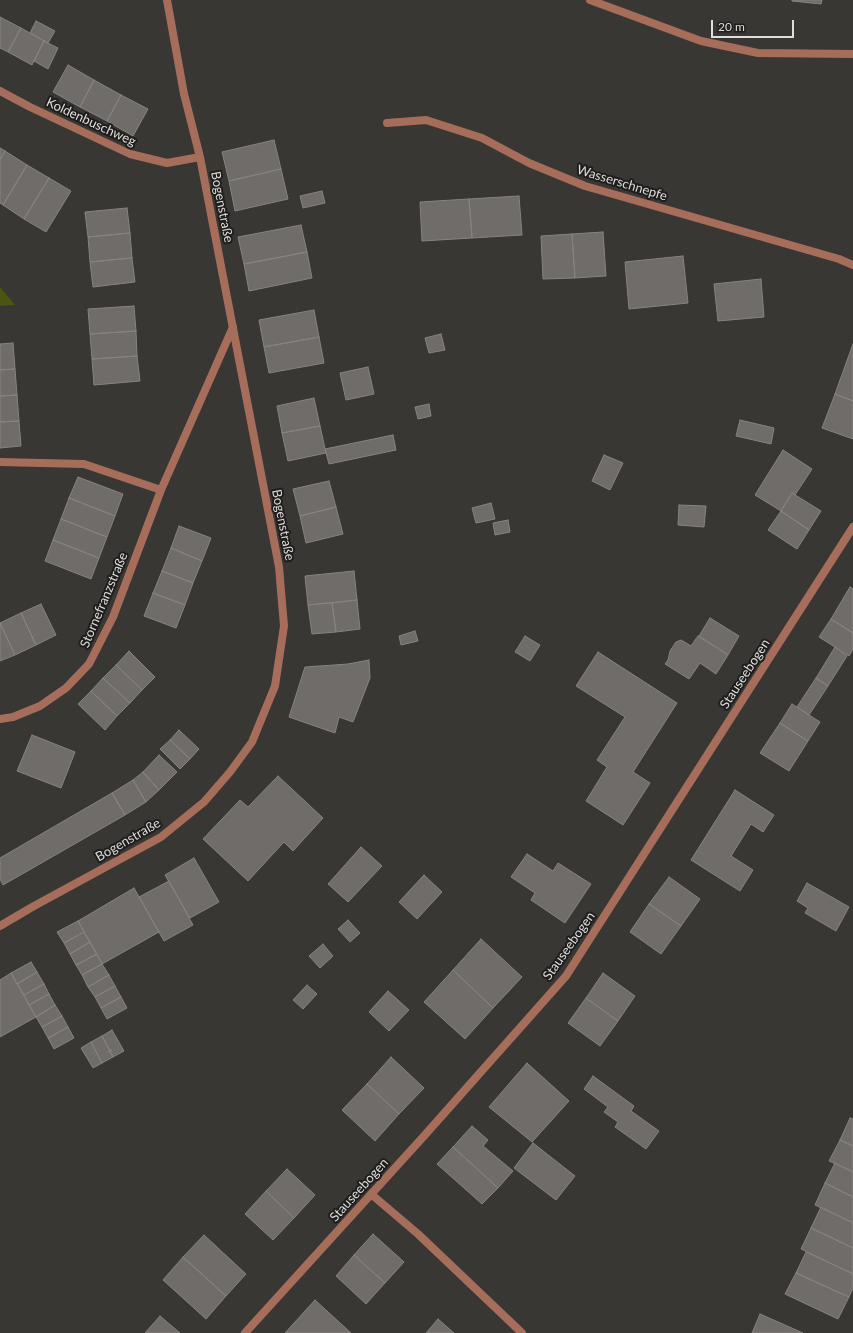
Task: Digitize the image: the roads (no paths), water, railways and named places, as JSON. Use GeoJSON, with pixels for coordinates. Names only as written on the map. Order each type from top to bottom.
{"type":"FeatureCollection","features":[{"type":"Feature","properties":{"kind":"street","name":"Bogenstraße"},"geometry":{"type":"LineString","coordinates":[[0,926],[162,837],[204,802],[230,772],[252,742],[276,686],[284,626],[279,567],[200,157],[184,94],[167,0]]}},
{"type":"Feature","properties":{"kind":"street"},"geometry":{"type":"LineString","coordinates":[[590,0],[701,41],[758,53],[853,54]]}},
{"type":"Feature","properties":{"kind":"street","name":"Koldenbuschweg"},"geometry":{"type":"LineString","coordinates":[[0,91],[30,107],[130,154],[167,163],[200,157]]}},
{"type":"Feature","properties":{"kind":"street","name":"Wasserschnepfe"},"geometry":{"type":"LineString","coordinates":[[387,123],[426,120],[482,138],[529,163],[585,186],[839,259],[853,265]]}},
{"type":"Feature","properties":{"kind":"street","name":"Stornefranzstraße"},"geometry":{"type":"LineString","coordinates":[[0,718],[13,717],[40,706],[66,688],[89,664],[113,617],[161,490],[233,327]]}},
{"type":"Feature","properties":{"kind":"street"},"geometry":{"type":"LineString","coordinates":[[0,462],[84,464],[161,490]]}},
{"type":"Feature","properties":{"kind":"street","name":"Stauseebogen"},"geometry":{"type":"LineString","coordinates":[[245,1333],[566,976],[853,527]]}},
{"type":"Feature","properties":{"kind":"street"},"geometry":{"type":"LineString","coordinates":[[371,1194],[418,1234],[522,1333]]}}]}
